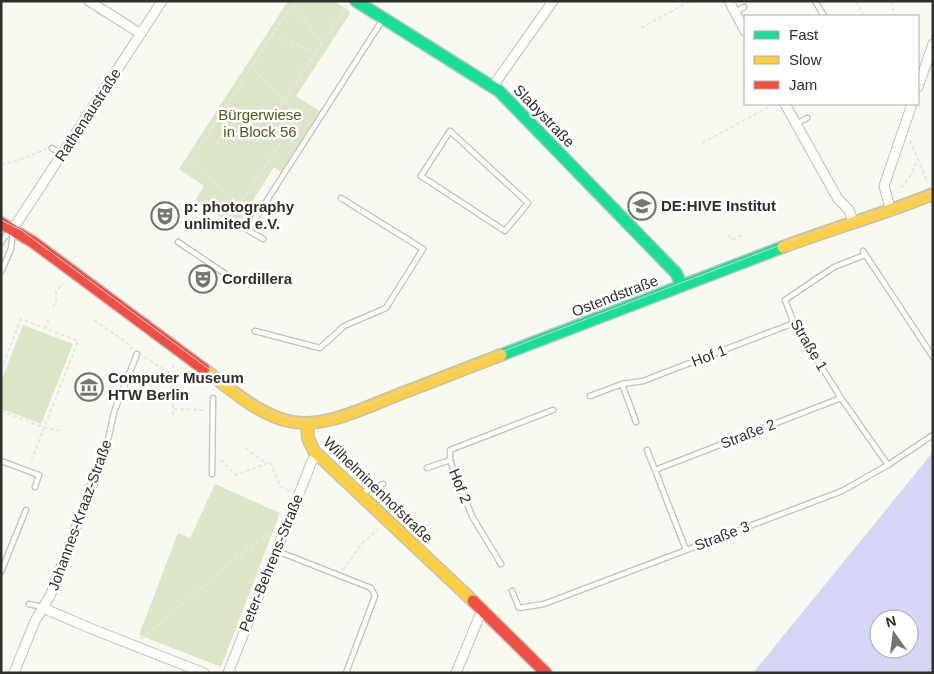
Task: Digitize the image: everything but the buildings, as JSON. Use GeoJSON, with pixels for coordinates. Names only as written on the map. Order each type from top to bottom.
{"type":"FeatureCollection","features":[{"type":"Feature","properties":{"kind":"street"},"geometry":{"type":"LineString","coordinates":[[89,1],[141,34]]}},
{"type":"Feature","properties":{"kind":"street","name":"Rathenaustraße"},"geometry":{"type":"LineString","coordinates":[[13,229],[162,1]]}},
{"type":"Feature","properties":{"kind":"street","name":"Slabystraße"},"geometry":{"type":"LineString","coordinates":[[356,1],[492,86],[676,273],[682,286]]}},
{"type":"Feature","properties":{"kind":"street"},"geometry":{"type":"LineString","coordinates":[[492,86],[554,1]]}},
{"type":"Feature","properties":{"kind":"street"},"geometry":{"type":"LineString","coordinates":[[729,1],[744,29]]}},
{"type":"Feature","properties":{"kind":"street"},"geometry":{"type":"LineString","coordinates":[[920,75],[933,44]]}},
{"type":"Feature","properties":{"kind":"street"},"geometry":{"type":"LineString","coordinates":[[786,105],[838,199],[849,210],[852,222]]}},
{"type":"Feature","properties":{"kind":"street"},"geometry":{"type":"LineString","coordinates":[[891,211],[884,186],[912,105]]}},
{"type":"Feature","properties":{"kind":"street","name":"Ostendstraße"},"geometry":{"type":"LineString","coordinates":[[307,423],[322,422],[350,414],[852,222],[891,211],[930,189]]}},
{"type":"Feature","properties":{"kind":"street"},"geometry":{"type":"LineString","coordinates":[[1,223],[13,229],[78,274],[251,404],[279,419],[307,423]]}},
{"type":"Feature","properties":{"kind":"street","name":"Wilhelminenhofstraße"},"geometry":{"type":"LineString","coordinates":[[307,423],[310,444],[318,454],[546,673]]}},
{"type":"Feature","properties":{"kind":"street","name":"Johannes-Kraaz-Straße"},"geometry":{"type":"LineString","coordinates":[[14,673],[35,621],[50,596],[106,450]]}},
{"type":"Feature","properties":{"kind":"street","name":"Peter-Behrens-Straße"},"geometry":{"type":"LineString","coordinates":[[228,673],[275,550],[312,461],[318,454]]}},
{"type":"Feature","properties":{"kind":"street"},"geometry":{"type":"LineString","coordinates":[[43,608],[204,673]]}},
{"type":"Feature","properties":{"kind":"street"},"geometry":{"type":"LineString","coordinates":[[456,673],[482,610]]}},
{"type":"Feature","properties":{"kind":"lane"},"geometry":{"type":"LineString","coordinates":[[815,1],[823,15]]}},
{"type":"Feature","properties":{"kind":"lane"},"geometry":{"type":"LineString","coordinates":[[735,12],[744,7]]}},
{"type":"Feature","properties":{"kind":"lane"},"geometry":{"type":"LineString","coordinates":[[263,239],[248,230],[384,18]]}},
{"type":"Feature","properties":{"kind":"lane"},"geometry":{"type":"LineString","coordinates":[[796,124],[807,118]]}},
{"type":"Feature","properties":{"kind":"lane"},"geometry":{"type":"LineString","coordinates":[[450,131],[528,203],[505,231],[454,198],[421,176],[450,131]]}},
{"type":"Feature","properties":{"kind":"lane"},"geometry":{"type":"LineString","coordinates":[[52,147],[62,154]]}},
{"type":"Feature","properties":{"kind":"lane"},"geometry":{"type":"LineString","coordinates":[[255,331],[320,348],[344,326],[386,308],[422,249],[341,198]]}},
{"type":"Feature","properties":{"kind":"lane"},"geometry":{"type":"LineString","coordinates":[[1,244],[3,239],[13,229]]}},
{"type":"Feature","properties":{"kind":"lane"},"geometry":{"type":"LineString","coordinates":[[1,272],[11,249],[13,229]]}},
{"type":"Feature","properties":{"kind":"lane"},"geometry":{"type":"LineString","coordinates":[[178,242],[236,281]]}},
{"type":"Feature","properties":{"kind":"lane","name":"Straße 1"},"geometry":{"type":"LineString","coordinates":[[888,465],[841,398],[794,323],[785,300],[834,267],[864,253],[933,357]]}},
{"type":"Feature","properties":{"kind":"lane","name":"Hof 1"},"geometry":{"type":"LineString","coordinates":[[590,396],[622,384],[643,381],[794,323]]}},
{"type":"Feature","properties":{"kind":"lane","name":"Johannes-Kraaz-Straße"},"geometry":{"type":"LineString","coordinates":[[106,450],[114,412],[136,354]]}},
{"type":"Feature","properties":{"kind":"lane"},"geometry":{"type":"LineString","coordinates":[[622,384],[636,422]]}},
{"type":"Feature","properties":{"kind":"lane"},"geometry":{"type":"LineString","coordinates":[[212,474],[213,398]]}},
{"type":"Feature","properties":{"kind":"lane","name":"Straße 2"},"geometry":{"type":"LineString","coordinates":[[655,470],[841,398]]}},
{"type":"Feature","properties":{"kind":"lane","name":"Hof 2"},"geometry":{"type":"LineString","coordinates":[[501,564],[472,516],[450,460],[450,450],[553,410]]}},
{"type":"Feature","properties":{"kind":"lane","name":"Straße 3"},"geometry":{"type":"LineString","coordinates":[[512,591],[519,608],[544,604],[842,491],[888,465],[933,435]]}},
{"type":"Feature","properties":{"kind":"lane"},"geometry":{"type":"LineString","coordinates":[[647,450],[686,550]]}},
{"type":"Feature","properties":{"kind":"lane"},"geometry":{"type":"LineString","coordinates":[[427,468],[450,460]]}},
{"type":"Feature","properties":{"kind":"lane"},"geometry":{"type":"LineString","coordinates":[[1,461],[39,476],[35,487]]}},
{"type":"Feature","properties":{"kind":"lane"},"geometry":{"type":"LineString","coordinates":[[360,493],[384,484]]}},
{"type":"Feature","properties":{"kind":"lane"},"geometry":{"type":"LineString","coordinates":[[1,572],[26,510]]}},
{"type":"Feature","properties":{"kind":"lane"},"geometry":{"type":"LineString","coordinates":[[275,550],[371,588],[375,596],[346,673]]}},
{"type":"Feature","properties":{"kind":"lane"},"geometry":{"type":"LineString","coordinates":[[29,604],[43,608]]}},
{"type":"Feature","properties":{"kind":"path"},"geometry":{"type":"LineString","coordinates":[[281,105],[349,1]]}},
{"type":"Feature","properties":{"kind":"path"},"geometry":{"type":"LineString","coordinates":[[641,28],[690,1]]}},
{"type":"Feature","properties":{"kind":"path"},"geometry":{"type":"LineString","coordinates":[[856,1],[863,15]]}},
{"type":"Feature","properties":{"kind":"path"},"geometry":{"type":"LineString","coordinates":[[891,1],[893,7],[892,15]]}},
{"type":"Feature","properties":{"kind":"path"},"geometry":{"type":"LineString","coordinates":[[240,205],[191,162],[272,34],[295,3],[321,44]]}},
{"type":"Feature","properties":{"kind":"path"},"geometry":{"type":"LineString","coordinates":[[272,34],[316,52]]}},
{"type":"Feature","properties":{"kind":"path"},"geometry":{"type":"LineString","coordinates":[[228,222],[299,115],[251,68]]}},
{"type":"Feature","properties":{"kind":"path"},"geometry":{"type":"LineString","coordinates":[[702,143],[772,105]]}},
{"type":"Feature","properties":{"kind":"path"},"geometry":{"type":"LineString","coordinates":[[910,140],[930,189]]}},
{"type":"Feature","properties":{"kind":"path"},"geometry":{"type":"LineString","coordinates":[[1,165],[22,160],[52,147]]}},
{"type":"Feature","properties":{"kind":"path"},"geometry":{"type":"LineString","coordinates":[[901,188],[911,175],[918,159]]}},
{"type":"Feature","properties":{"kind":"path"},"geometry":{"type":"LineString","coordinates":[[729,235],[731,240],[744,235]]}},
{"type":"Feature","properties":{"kind":"path"},"geometry":{"type":"LineString","coordinates":[[53,307],[56,302],[56,292],[63,283]]}},
{"type":"Feature","properties":{"kind":"path"},"geometry":{"type":"LineString","coordinates":[[46,329],[49,318]]}},
{"type":"Feature","properties":{"kind":"path"},"geometry":{"type":"LineString","coordinates":[[1,370],[21,319],[78,342],[28,471]]}},
{"type":"Feature","properties":{"kind":"path"},"geometry":{"type":"LineString","coordinates":[[94,320],[127,343],[136,354]]}},
{"type":"Feature","properties":{"kind":"path"},"geometry":{"type":"LineString","coordinates":[[149,359],[173,375]]}},
{"type":"Feature","properties":{"kind":"path"},"geometry":{"type":"LineString","coordinates":[[173,365],[173,415]]}},
{"type":"Feature","properties":{"kind":"path"},"geometry":{"type":"LineString","coordinates":[[173,409],[213,410]]}},
{"type":"Feature","properties":{"kind":"path"},"geometry":{"type":"LineString","coordinates":[[1,411],[45,428],[62,431]]}},
{"type":"Feature","properties":{"kind":"path"},"geometry":{"type":"LineString","coordinates":[[245,448],[266,463],[270,462],[280,486],[298,495]]}},
{"type":"Feature","properties":{"kind":"path"},"geometry":{"type":"LineString","coordinates":[[213,461],[222,461],[236,475],[266,463]]}},
{"type":"Feature","properties":{"kind":"path"},"geometry":{"type":"LineString","coordinates":[[339,576],[360,544],[373,535],[386,519]]}},
{"type":"Feature","properties":{"kind":"path"},"geometry":{"type":"LineString","coordinates":[[137,647],[141,639],[193,595],[213,581],[223,569],[250,547],[275,531],[282,534]]}},
{"type":"Feature","properties":{"kind":"green space","name":"Bürgerwiese in Block 56"},"geometry":{"type":"Polygon","coordinates":[[[288,1],[334,1],[351,12],[296,96],[320,111],[281,172],[274,167],[236,227],[195,201],[204,186],[179,169],[288,1]]]}},
{"type":"Feature","properties":{"kind":"green space"},"geometry":{"type":"Polygon","coordinates":[[[23,325],[73,344],[41,424],[1,409],[1,381],[23,325]]]}},
{"type":"Feature","properties":{"kind":"green space"},"geometry":{"type":"Polygon","coordinates":[[[215,484],[280,513],[221,667],[139,635],[178,533],[190,538],[215,484]]]}},
{"type":"Feature","properties":{"kind":"water"},"geometry":{"type":"Polygon","coordinates":[[[933,452],[933,673],[753,673],[933,452]]]}},
{"type":"Feature","properties":{"kind":"tram line"},"geometry":{"type":"LineString","coordinates":[[1,220],[21,230],[259,406],[288,418],[317,420],[338,416],[817,231],[890,208],[933,191]]}},
{"type":"Feature","properties":{"kind":"traffic: fast"},"geometry":{"type":"LineString","coordinates":[[356,1],[499,91],[676,273],[682,286]]}},
{"type":"Feature","properties":{"kind":"traffic: fast"},"geometry":{"type":"LineString","coordinates":[[501,355],[783,247]]}},
{"type":"Feature","properties":{"kind":"traffic: slow"},"geometry":{"type":"LineString","coordinates":[[783,247],[933,194]]}},
{"type":"Feature","properties":{"kind":"traffic: slow"},"geometry":{"type":"LineString","coordinates":[[204,369],[254,406],[276,417],[302,423],[317,422],[347,415],[501,355]]}},
{"type":"Feature","properties":{"kind":"traffic: slow"},"geometry":{"type":"LineString","coordinates":[[307,423],[308,438],[314,451],[473,601]]}},
{"type":"Feature","properties":{"kind":"traffic: jam"},"geometry":{"type":"LineString","coordinates":[[1,223],[33,242],[204,369]]}},
{"type":"Feature","properties":{"kind":"traffic: jam"},"geometry":{"type":"LineString","coordinates":[[473,601],[546,673]]}},
{"type":"Feature","properties":{"kind":"place","name":"DE:HIVE Institut"},"geometry":{"type":"Point","coordinates":[642,206]}},
{"type":"Feature","properties":{"kind":"place","name":"p: photography unlimited e.V."},"geometry":{"type":"Point","coordinates":[165,216]}},
{"type":"Feature","properties":{"kind":"place","name":"Cordillera"},"geometry":{"type":"Point","coordinates":[203,279]}},
{"type":"Feature","properties":{"kind":"place","name":"Computer Museum HTW Berlin"},"geometry":{"type":"Point","coordinates":[89,387]}}]}
